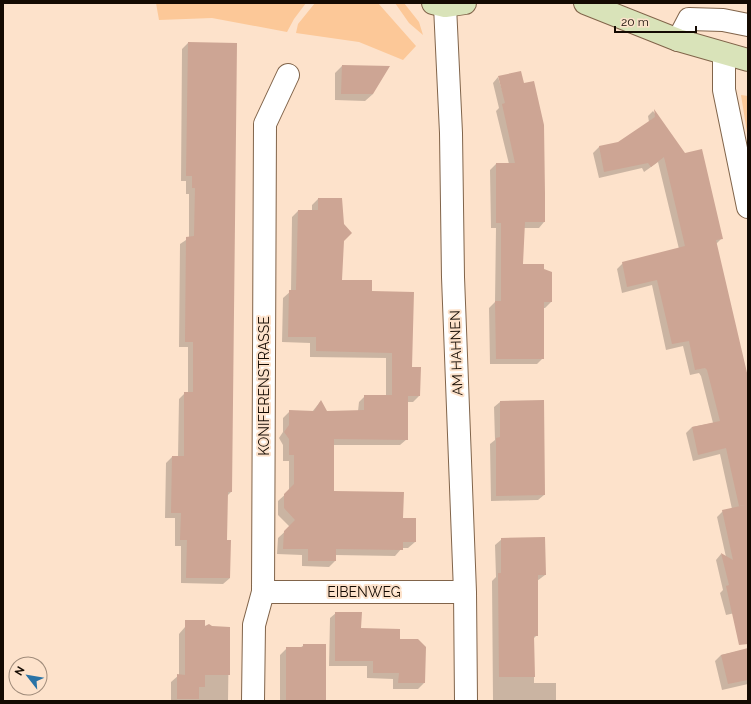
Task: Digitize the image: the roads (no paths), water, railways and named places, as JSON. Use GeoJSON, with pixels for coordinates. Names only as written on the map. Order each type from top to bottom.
{"type":"FeatureCollection","features":[{"type":"Feature","properties":{"kind":"main road"},"geometry":{"type":"LineString","coordinates":[[586,3],[678,40],[748,60]]}},
{"type":"Feature","properties":{"kind":"street","name":"AM HAHNEN"},"geometry":{"type":"LineString","coordinates":[[448,4],[453,277],[465,592],[466,701]]}},
{"type":"Feature","properties":{"kind":"street"},"geometry":{"type":"LineString","coordinates":[[678,40],[689,19],[723,20],[748,25]]}},
{"type":"Feature","properties":{"kind":"street"},"geometry":{"type":"LineString","coordinates":[[724,54],[724,90],[744,175],[748,207]]}},
{"type":"Feature","properties":{"kind":"street","name":"KONIFERENSTRASSE"},"geometry":{"type":"LineString","coordinates":[[253,701],[254,625],[263,592],[265,124],[288,75]]}},
{"type":"Feature","properties":{"kind":"street","name":"EIBENWEG"},"geometry":{"type":"LineString","coordinates":[[263,592],[465,592]]}}]}
